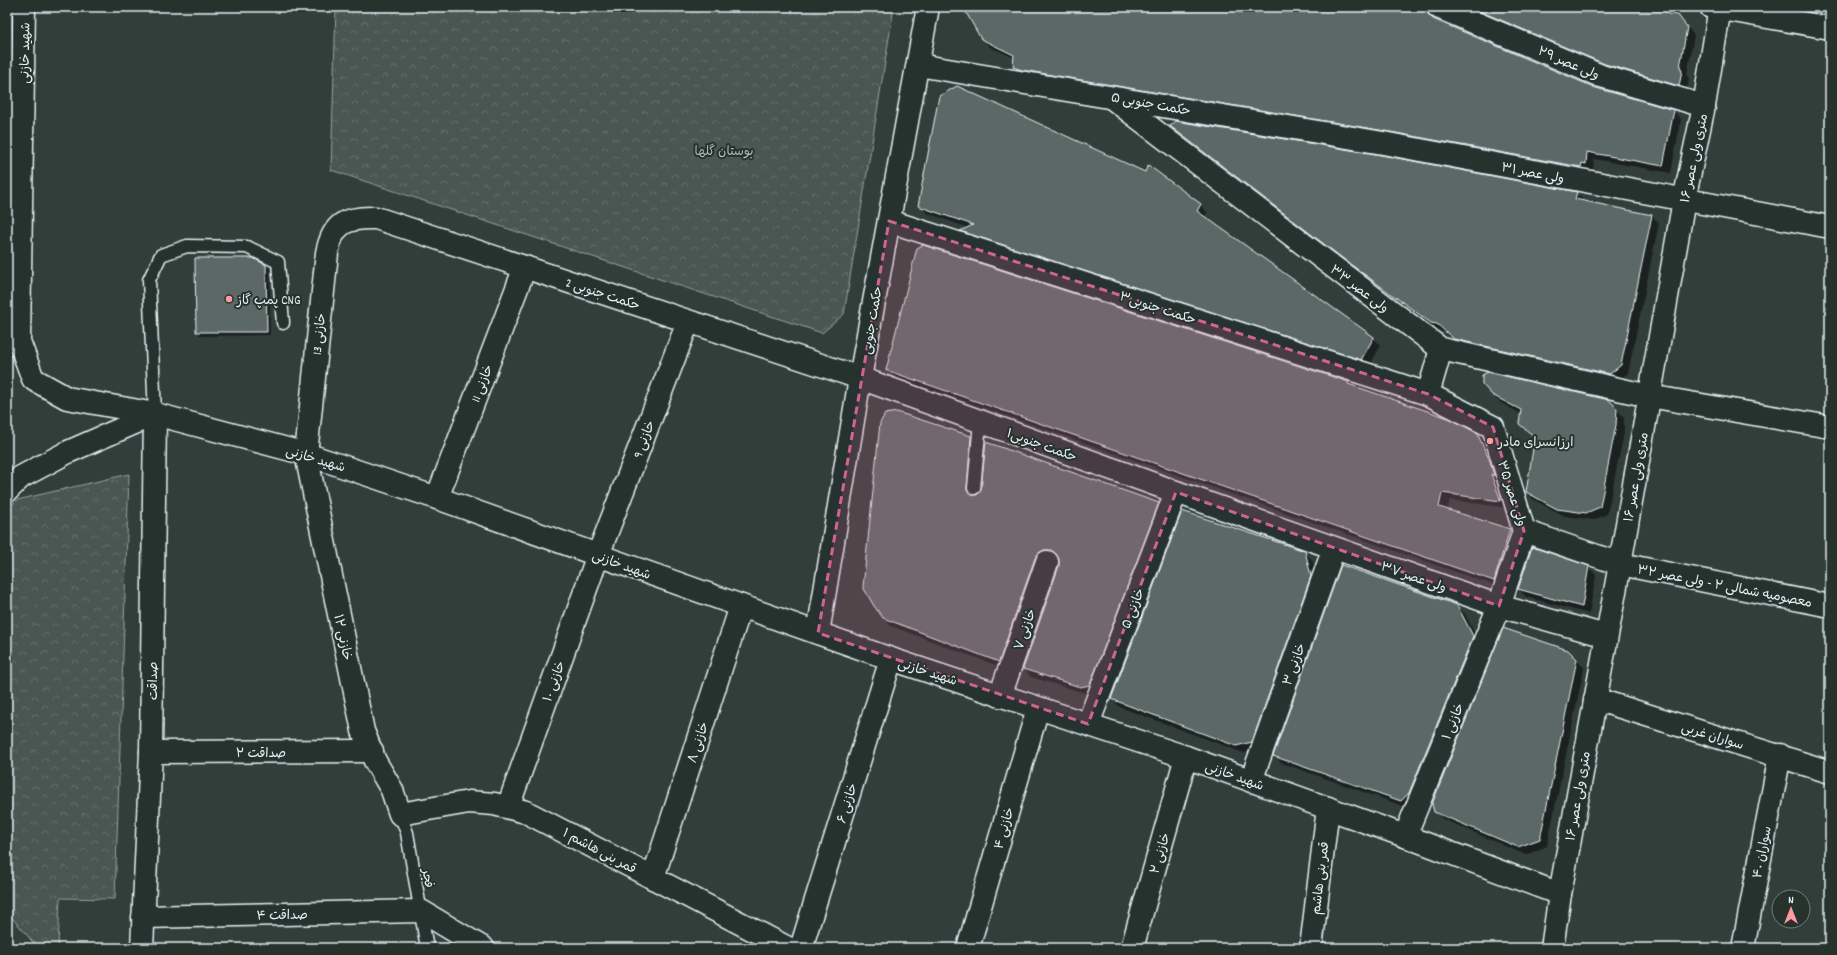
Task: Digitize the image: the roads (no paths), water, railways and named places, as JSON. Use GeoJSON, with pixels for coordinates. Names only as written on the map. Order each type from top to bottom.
{"type":"FeatureCollection","features":[{"type":"Feature","properties":{"kind":"street","name":"شهید خازنی"},"geometry":{"type":"LineString","coordinates":[[24,7],[19,341],[33,379],[67,398],[155,414],[306,454],[437,498],[891,659],[1186,757],[1560,894]]}},
{"type":"Feature","properties":{"kind":"street","name":"حکمت جنوبی"},"geometry":{"type":"LineString","coordinates":[[818,633],[860,378],[928,7]]}},
{"type":"Feature","properties":{"kind":"street","name":"ولی عصر ۲۹"},"geometry":{"type":"LineString","coordinates":[[1438,7],[1601,76],[1704,106]]}},
{"type":"Feature","properties":{"kind":"street"},"geometry":{"type":"LineString","coordinates":[[1717,7],[1830,28]]}},
{"type":"Feature","properties":{"kind":"street","name":"۱۶ متری ولی عصر"},"geometry":{"type":"LineString","coordinates":[[1552,948],[1560,894],[1620,564],[1648,396],[1684,200],[1704,106],[1717,7]]}},
{"type":"Feature","properties":{"kind":"street","name":"حکمت جنوبی ۵"},"geometry":{"type":"LineString","coordinates":[[918,65],[1383,143]]}},
{"type":"Feature","properties":{"kind":"street","name":"ولی عصر ۳۳"},"geometry":{"type":"LineString","coordinates":[[1110,96],[1441,349],[1648,396],[1830,427]]}},
{"type":"Feature","properties":{"kind":"street","name":"ولی عصر ۳۱"},"geometry":{"type":"LineString","coordinates":[[1383,143],[1830,227]]}},
{"type":"Feature","properties":{"kind":"street","name":"حکمت جنوبی 2"},"geometry":{"type":"LineString","coordinates":[[345,221],[359,217],[376,218],[860,378]]}},
{"type":"Feature","properties":{"kind":"street","name":"خازنی 13"},"geometry":{"type":"LineString","coordinates":[[306,454],[327,252],[330,239],[337,227],[345,221]]}},
{"type":"Feature","properties":{"kind":"street","name":"حکمت جنوبی۳"},"geometry":{"type":"LineString","coordinates":[[889,221],[1428,394]]}},
{"type":"Feature","properties":{"kind":"street","name":"خازنی 11"},"geometry":{"type":"LineString","coordinates":[[437,498],[525,267]]}},
{"type":"Feature","properties":{"kind":"street","name":"خازنی 9"},"geometry":{"type":"LineString","coordinates":[[598,555],[688,322]]}},
{"type":"Feature","properties":{"kind":"street"},"geometry":{"type":"LineString","coordinates":[[1428,394],[1441,349]]}},
{"type":"Feature","properties":{"kind":"street","name":"حکمت جنوبی۱"},"geometry":{"type":"LineString","coordinates":[[860,378],[1223,510]]}},
{"type":"Feature","properties":{"kind":"street","name":"ولی عصر ۳۵"},"geometry":{"type":"LineString","coordinates":[[1428,394],[1493,427],[1524,531],[1620,564]]}},
{"type":"Feature","properties":{"kind":"street"},"geometry":{"type":"LineString","coordinates":[[7,491],[21,477],[68,452],[155,414]]}},
{"type":"Feature","properties":{"kind":"street","name":"صداقت"},"geometry":{"type":"LineString","coordinates":[[142,948],[151,752],[155,414]]}},
{"type":"Feature","properties":{"kind":"street","name":"خازنی ۱۲"},"geometry":{"type":"LineString","coordinates":[[306,454],[364,731],[372,751],[392,790],[400,814]]}},
{"type":"Feature","properties":{"kind":"street","name":"خازنی ۵"},"geometry":{"type":"LineString","coordinates":[[1088,724],[1176,492]]}},
{"type":"Feature","properties":{"kind":"street","name":"ولی عصر ۳۷"},"geometry":{"type":"LineString","coordinates":[[1223,510],[1499,606],[1606,636]]}},
{"type":"Feature","properties":{"kind":"street","name":"خازنی ۱"},"geometry":{"type":"LineString","coordinates":[[1405,836],[1499,606],[1524,531]]}},
{"type":"Feature","properties":{"kind":"street","name":"خازنی ۳"},"geometry":{"type":"LineString","coordinates":[[1251,781],[1334,548]]}},
{"type":"Feature","properties":{"kind":"street","name":"خازنی ۱۰"},"geometry":{"type":"LineString","coordinates":[[508,807],[598,555]]}},
{"type":"Feature","properties":{"kind":"street","name":"خازنی ۷"},"geometry":{"type":"LineString","coordinates":[[1000,696],[1047,562]]}},
{"type":"Feature","properties":{"kind":"street","name":"معصومیه شمالی ۲ - ولی عصر ۳۲"},"geometry":{"type":"LineString","coordinates":[[1620,564],[1830,606]]}},
{"type":"Feature","properties":{"kind":"street","name":"خازنی ۸"},"geometry":{"type":"LineString","coordinates":[[654,878],[741,606]]}},
{"type":"Feature","properties":{"kind":"street","name":"خازنی ۶"},"geometry":{"type":"LineString","coordinates":[[801,948],[891,659]]}},
{"type":"Feature","properties":{"kind":"street","name":"سواران غربی"},"geometry":{"type":"LineString","coordinates":[[1595,699],[1780,755],[1830,772]]}},
{"type":"Feature","properties":{"kind":"street","name":"خازنی ۴"},"geometry":{"type":"LineString","coordinates":[[968,948],[1038,708]]}},
{"type":"Feature","properties":{"kind":"street","name":"صداقت ۲"},"geometry":{"type":"LineString","coordinates":[[151,752],[372,751]]}},
{"type":"Feature","properties":{"kind":"street","name":"سواران ۴۰"},"geometry":{"type":"LineString","coordinates":[[1743,948],[1780,755]]}},
{"type":"Feature","properties":{"kind":"street","name":"خازنی ۲"},"geometry":{"type":"LineString","coordinates":[[1132,948],[1186,757]]}},
{"type":"Feature","properties":{"kind":"street","name":"قمر بنی هاشم ۱"},"geometry":{"type":"LineString","coordinates":[[400,814],[469,802],[494,804],[526,812],[788,948]]}},
{"type":"Feature","properties":{"kind":"street","name":"قمر بنی هاشم"},"geometry":{"type":"LineString","coordinates":[[1311,948],[1328,808]]}},
{"type":"Feature","properties":{"kind":"street"},"geometry":{"type":"LineString","coordinates":[[421,911],[483,948]]}},
{"type":"Feature","properties":{"kind":"street","name":"صداقت ۴"},"geometry":{"type":"LineString","coordinates":[[143,917],[421,911]]}},
{"type":"Feature","properties":{"kind":"lane"},"geometry":{"type":"LineString","coordinates":[[155,414],[149,280],[162,255],[187,246],[247,247],[278,262],[283,323]]}},
{"type":"Feature","properties":{"kind":"lane"},"geometry":{"type":"LineString","coordinates":[[974,488],[980,422]]}},
{"type":"Feature","properties":{"kind":"lane","name":"فجر"},"geometry":{"type":"LineString","coordinates":[[400,814],[407,833],[427,948]]}},
{"type":"Feature","properties":{"kind":"place","name":"پمپ گاز CNG"},"geometry":{"type":"Point","coordinates":[229,299]}},
{"type":"Feature","properties":{"kind":"place","name":"ارزانسرای مادر"},"geometry":{"type":"Point","coordinates":[1490,441]}},
{"type":"Feature","properties":{"kind":"park label","name":"بوستان گلها"},"geometry":{"type":"Point","coordinates":[724,150]}}]}
